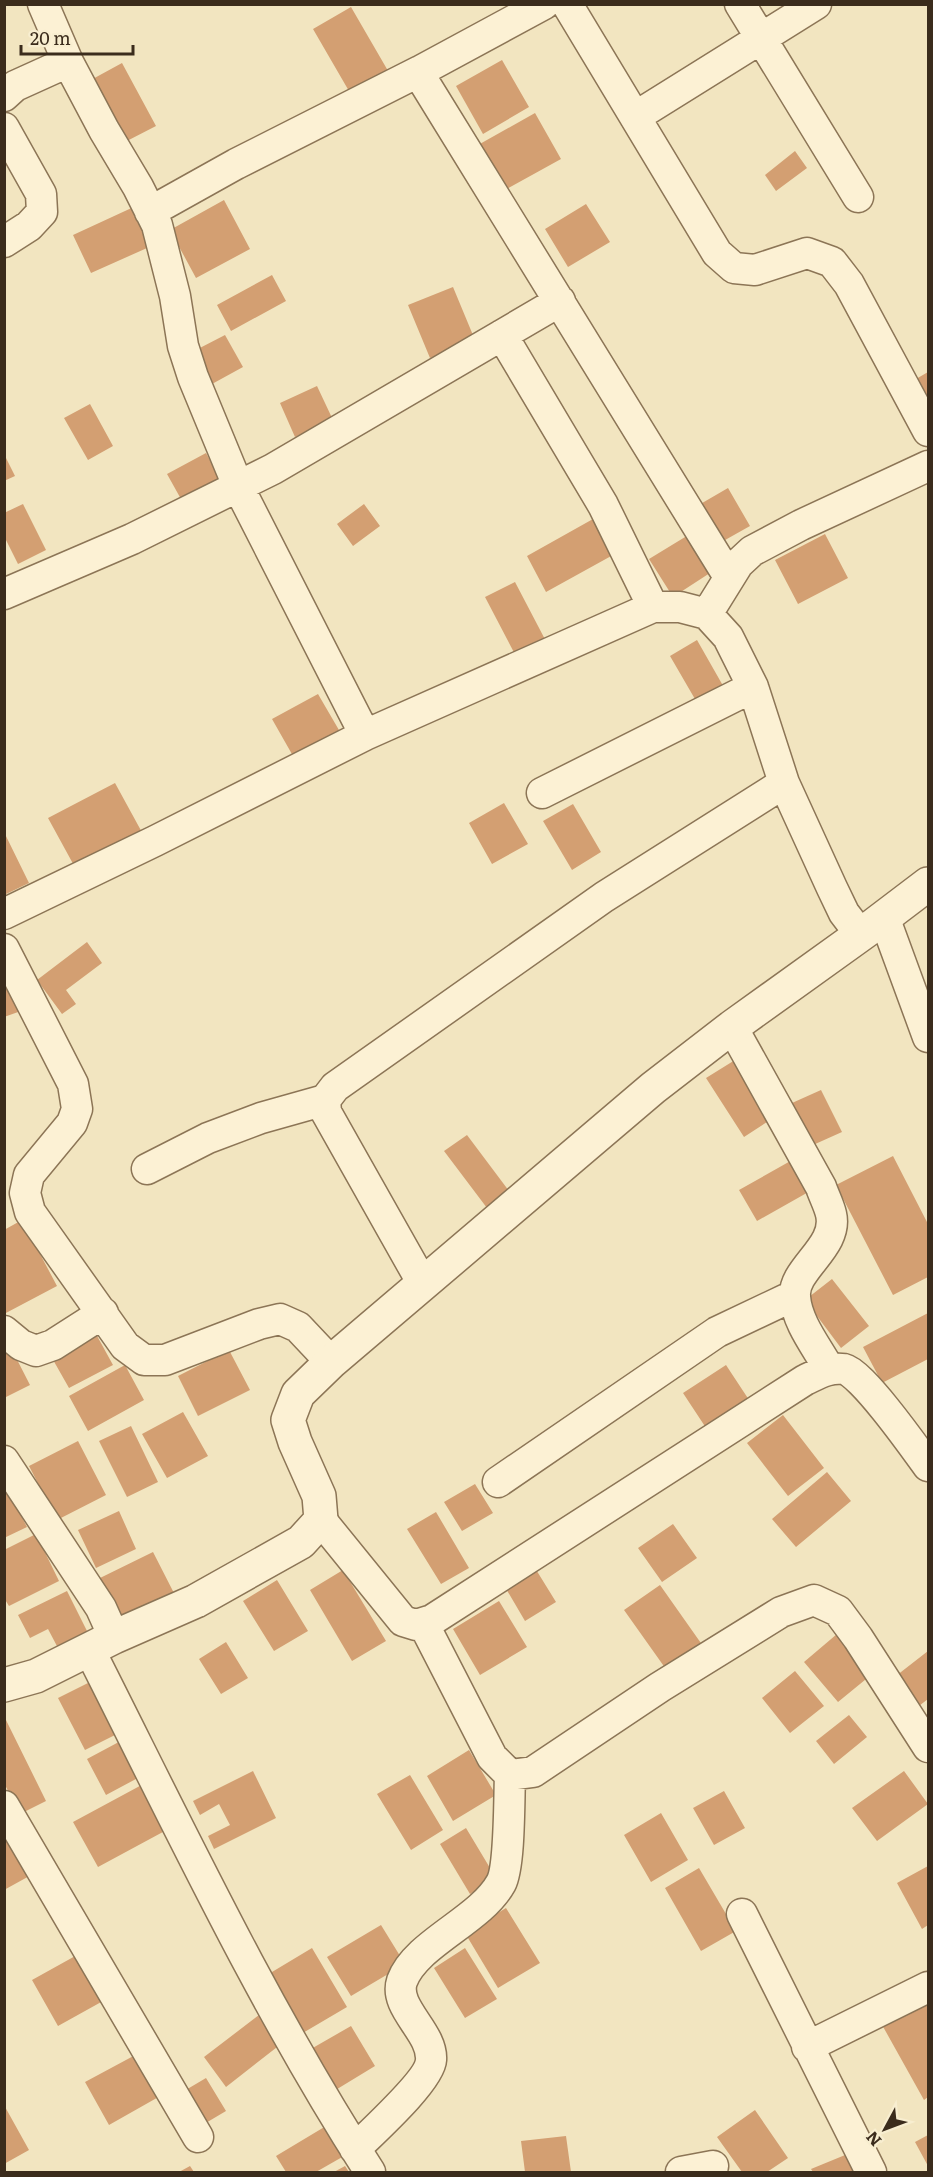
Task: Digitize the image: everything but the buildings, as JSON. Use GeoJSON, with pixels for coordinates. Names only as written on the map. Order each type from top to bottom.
{"type":"FeatureCollection","features":[{"type":"Feature","properties":{"kind":"street"},"geometry":{"type":"LineString","coordinates":[[43,4],[68,62],[157,225],[173,286],[183,346],[238,486],[365,735]]}},
{"type":"Feature","properties":{"kind":"street"},"geometry":{"type":"LineString","coordinates":[[150,212],[236,164],[420,71],[544,4]]}},
{"type":"Feature","properties":{"kind":"street"},"geometry":{"type":"LineString","coordinates":[[567,4],[717,253],[734,268],[755,270],[807,253],[832,262],[849,284],[928,431]]}},
{"type":"Feature","properties":{"kind":"street"},"geometry":{"type":"LineString","coordinates":[[741,4],[858,197]]}},
{"type":"Feature","properties":{"kind":"street"},"geometry":{"type":"LineString","coordinates":[[635,117],[816,4]]}},
{"type":"Feature","properties":{"kind":"street"},"geometry":{"type":"LineString","coordinates":[[4,96],[15,86],[68,62]]}},
{"type":"Feature","properties":{"kind":"street"},"geometry":{"type":"LineString","coordinates":[[420,71],[419,74],[425,84],[729,577]]}},
{"type":"Feature","properties":{"kind":"street"},"geometry":{"type":"LineString","coordinates":[[4,128],[41,194],[42,212],[29,226],[4,242]]}},
{"type":"Feature","properties":{"kind":"street"},"geometry":{"type":"LineString","coordinates":[[9,592],[132,540],[273,469],[560,301]]}},
{"type":"Feature","properties":{"kind":"street"},"geometry":{"type":"LineString","coordinates":[[502,334],[603,504],[653,607]]}},
{"type":"Feature","properties":{"kind":"street"},"geometry":{"type":"LineString","coordinates":[[707,614],[738,564],[752,551],[773,538],[928,466]]}},
{"type":"Feature","properties":{"kind":"street"},"geometry":{"type":"LineString","coordinates":[[4,914],[365,735],[653,607],[680,607],[707,614],[728,637],[753,687],[784,783],[844,913],[872,926],[928,1037]]}},
{"type":"Feature","properties":{"kind":"street"},"geometry":{"type":"LineString","coordinates":[[542,793],[753,687]]}},
{"type":"Feature","properties":{"kind":"street"},"geometry":{"type":"LineString","coordinates":[[147,1169],[208,1137],[261,1118],[325,1101],[335,1087],[604,897],[784,783]]}},
{"type":"Feature","properties":{"kind":"street"},"geometry":{"type":"LineString","coordinates":[[928,884],[732,1027],[653,1088],[331,1362],[298,1394],[288,1420],[295,1442],[320,1496],[321,1520],[403,1621],[416,1625],[432,1620],[805,1380],[829,1369],[847,1370],[864,1384],[928,1466]]}},
{"type":"Feature","properties":{"kind":"street"},"geometry":{"type":"LineString","coordinates":[[4,949],[73,1084],[77,1109],[72,1123],[28,1175],[25,1193],[30,1212],[125,1346],[144,1360],[165,1360],[259,1324],[280,1319],[298,1326],[331,1362]]}},
{"type":"Feature","properties":{"kind":"street"},"geometry":{"type":"LineString","coordinates":[[732,1027],[821,1187],[832,1216],[830,1232],[820,1252],[801,1277],[795,1294],[798,1314],[829,1369]]}},
{"type":"Feature","properties":{"kind":"street"},"geometry":{"type":"LineString","coordinates":[[325,1101],[326,1112],[423,1284]]}},
{"type":"Feature","properties":{"kind":"street"},"geometry":{"type":"LineString","coordinates":[[498,1482],[717,1332],[795,1294]]}},
{"type":"Feature","properties":{"kind":"street"},"geometry":{"type":"LineString","coordinates":[[4,1331],[21,1345],[36,1351],[53,1345],[103,1313]]}},
{"type":"Feature","properties":{"kind":"street"},"geometry":{"type":"LineString","coordinates":[[4,1461],[100,1608],[102,1644],[232,1932],[313,2082],[363,2161],[423,2079],[431,2061],[428,2042],[403,2002],[401,1984],[411,1964],[490,1899],[502,1881],[506,1862],[510,1775],[492,1757],[423,1623]]}},
{"type":"Feature","properties":{"kind":"street"},"geometry":{"type":"LineString","coordinates":[[4,1685],[36,1676],[196,1601],[300,1542],[321,1520]]}},
{"type":"Feature","properties":{"kind":"street"},"geometry":{"type":"LineString","coordinates":[[510,1775],[533,1772],[660,1687],[781,1612],[814,1600],[838,1611],[928,1747]]}},
{"type":"Feature","properties":{"kind":"street"},"geometry":{"type":"LineString","coordinates":[[4,1806],[198,2137]]}},
{"type":"Feature","properties":{"kind":"street"},"geometry":{"type":"LineString","coordinates":[[742,1914],[871,2172]]}},
{"type":"Feature","properties":{"kind":"street"},"geometry":{"type":"LineString","coordinates":[[807,2047],[928,1987]]}},
{"type":"Feature","properties":{"kind":"street"},"geometry":{"type":"LineString","coordinates":[[681,2172],[713,2166]]}}]}
